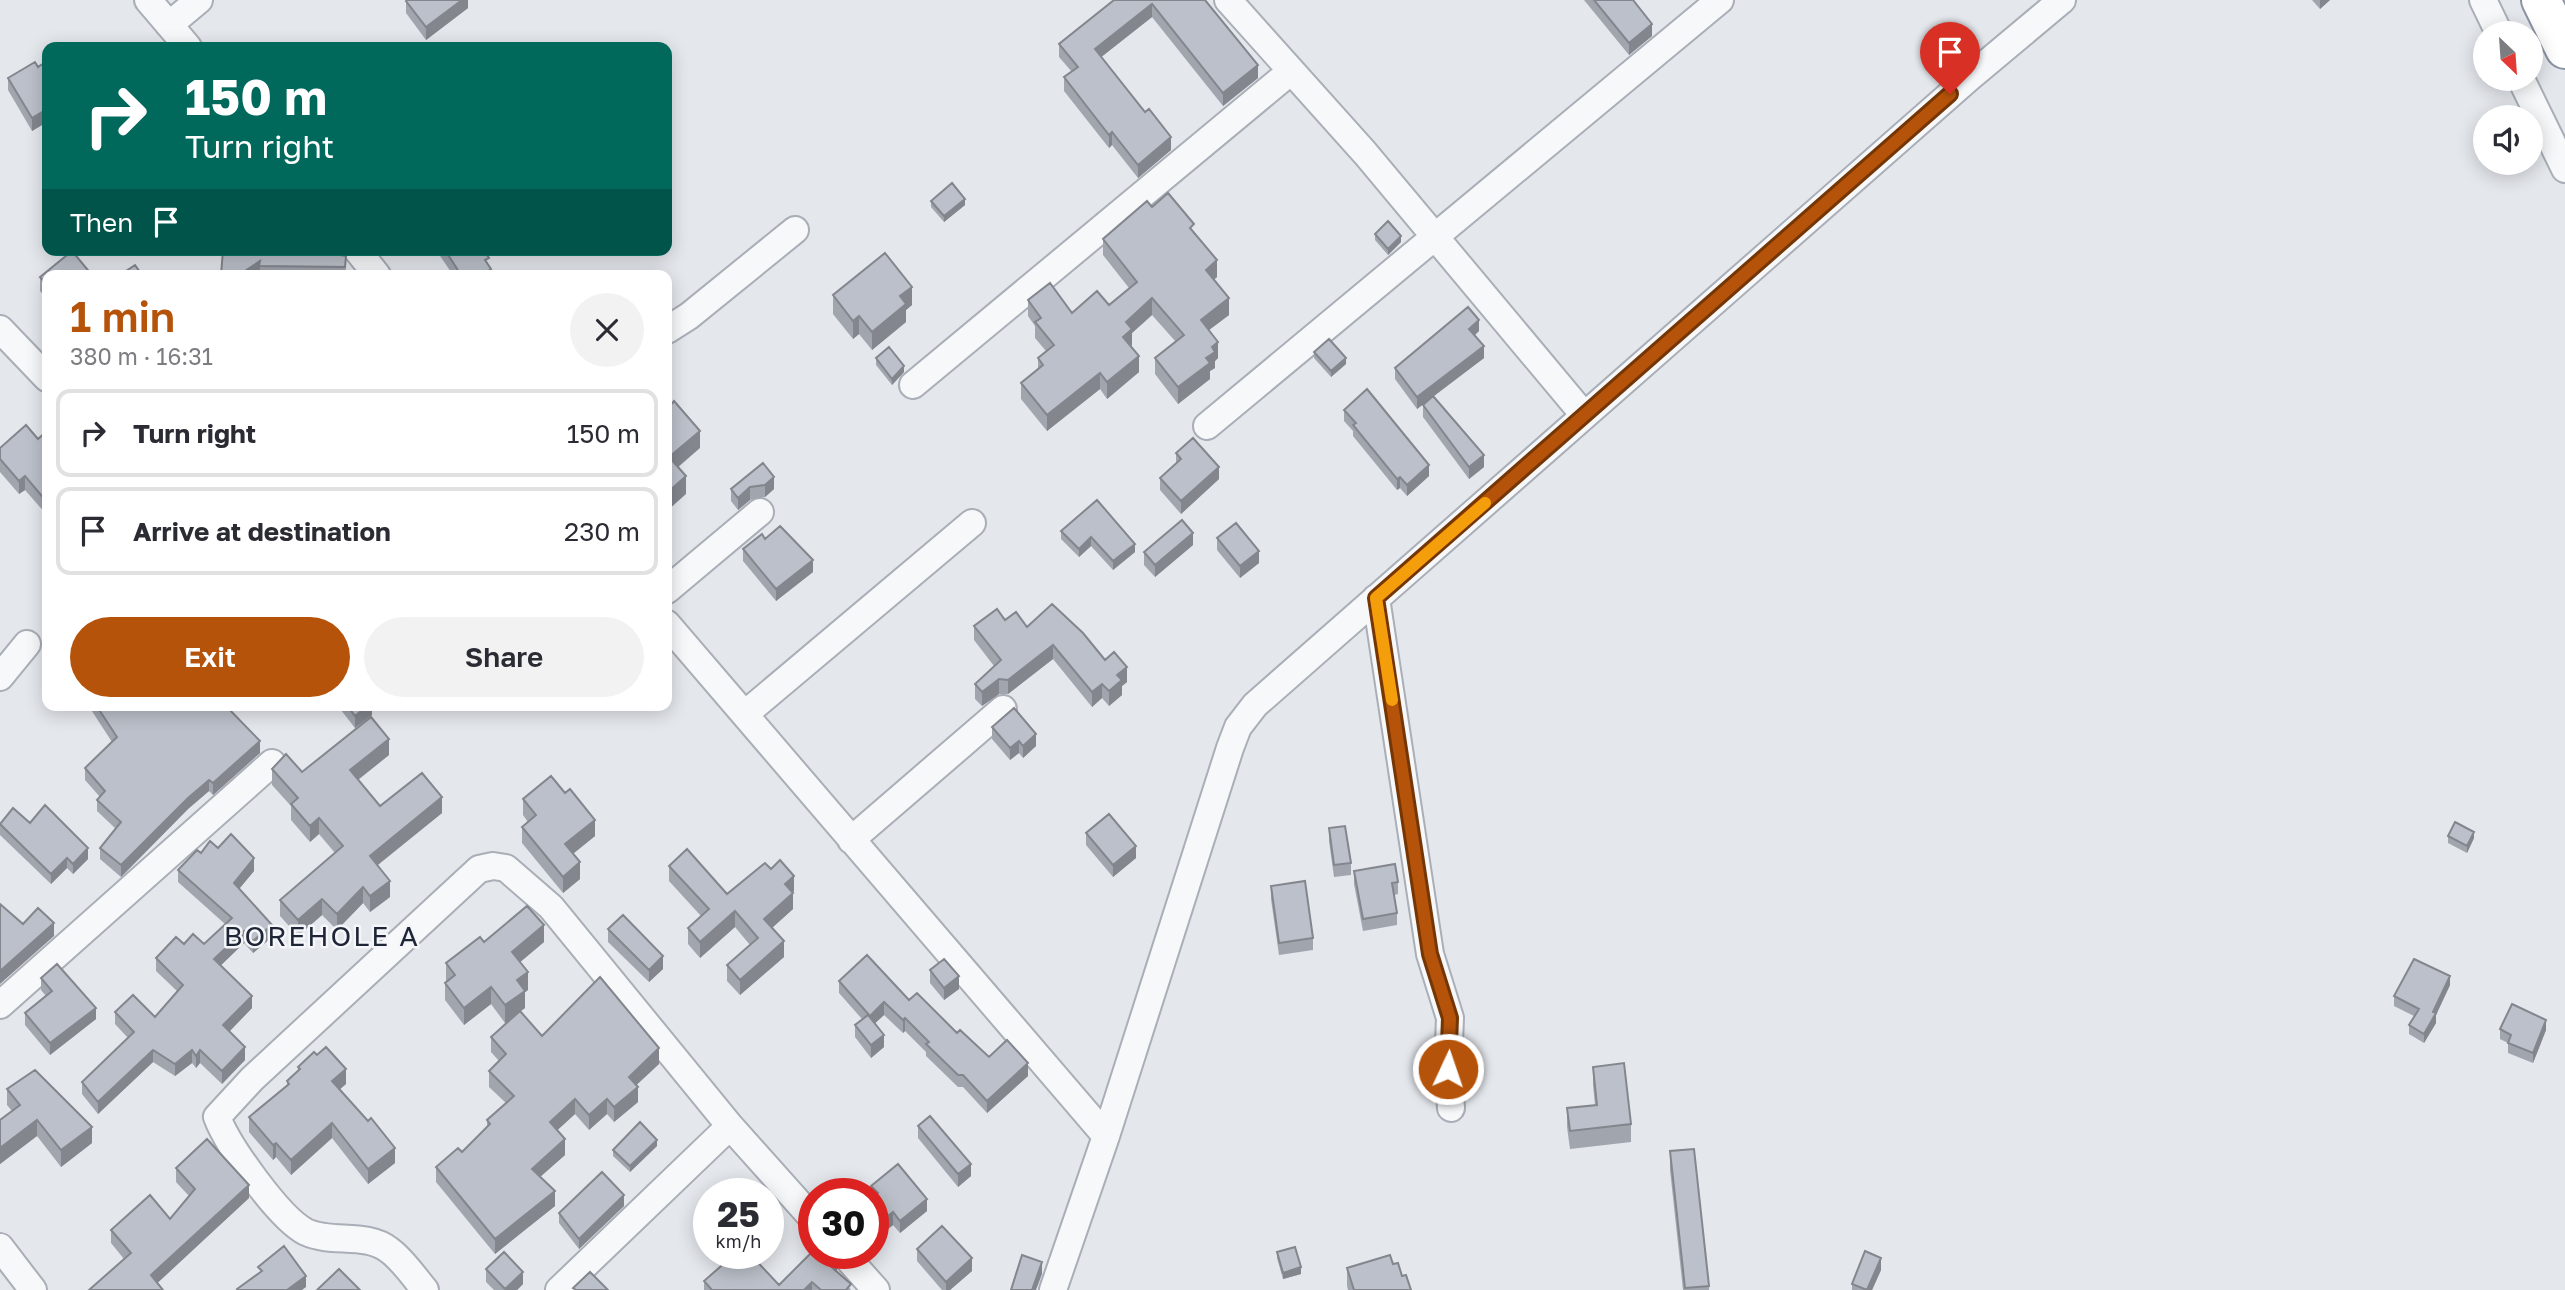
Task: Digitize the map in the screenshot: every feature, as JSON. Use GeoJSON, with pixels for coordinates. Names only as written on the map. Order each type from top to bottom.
{"type":"FeatureCollection","features":[{"type":"Feature","properties":{"kind":"highway"},"geometry":{"type":"LineString","coordinates":[[2541,0],[2565,49]]}},
{"type":"Feature","properties":{"kind":"street"},"geometry":{"type":"LineString","coordinates":[[149,0],[184,42]]}},
{"type":"Feature","properties":{"kind":"street"},"geometry":{"type":"LineString","coordinates":[[169,24],[199,0]]}},
{"type":"Feature","properties":{"kind":"street"},"geometry":{"type":"LineString","coordinates":[[1228,0],[1365,153],[1434,239],[1584,415]]}},
{"type":"Feature","properties":{"kind":"street"},"geometry":{"type":"LineString","coordinates":[[1207,426],[1720,0]]}},
{"type":"Feature","properties":{"kind":"street"},"geometry":{"type":"LineString","coordinates":[[1053,1290],[1106,1136],[1238,727],[1255,705],[2062,0]]}},
{"type":"Feature","properties":{"kind":"street"},"geometry":{"type":"LineString","coordinates":[[2483,0],[2493,21]]}},
{"type":"Feature","properties":{"kind":"street"},"geometry":{"type":"LineString","coordinates":[[913,385],[1290,72]]}},
{"type":"Feature","properties":{"kind":"street"},"geometry":{"type":"LineString","coordinates":[[2527,91],[2565,169]]}},
{"type":"Feature","properties":{"kind":"street"},"geometry":{"type":"LineString","coordinates":[[672,327],[796,230]]}},
{"type":"Feature","properties":{"kind":"street"},"geometry":{"type":"LineString","coordinates":[[362,256],[373,270]]}},
{"type":"Feature","properties":{"kind":"street"},"geometry":{"type":"LineString","coordinates":[[0,328],[42,373]]}},
{"type":"Feature","properties":{"kind":"street"},"geometry":{"type":"LineString","coordinates":[[672,586],[760,512]]}},
{"type":"Feature","properties":{"kind":"street"},"geometry":{"type":"LineString","coordinates":[[745,714],[972,523]]}},
{"type":"Feature","properties":{"kind":"street"},"geometry":{"type":"LineString","coordinates":[[1376,598],[1430,954],[1450,1018],[1448,1069],[1451,1108]]}},
{"type":"Feature","properties":{"kind":"street"},"geometry":{"type":"LineString","coordinates":[[672,630],[1106,1136]]}},
{"type":"Feature","properties":{"kind":"street"},"geometry":{"type":"LineString","coordinates":[[0,677],[27,644]]}},
{"type":"Feature","properties":{"kind":"street"},"geometry":{"type":"LineString","coordinates":[[851,840],[1003,709]]}},
{"type":"Feature","properties":{"kind":"street"},"geometry":{"type":"LineString","coordinates":[[0,1004],[272,763]]}},
{"type":"Feature","properties":{"kind":"street"},"geometry":{"type":"LineString","coordinates":[[425,1290],[388,1249],[363,1240],[329,1240],[303,1231],[258,1184],[225,1138],[217,1117],[251,1080],[479,869],[493,866],[506,868],[551,907],[730,1126],[798,1202]]}},
{"type":"Feature","properties":{"kind":"street"},"geometry":{"type":"LineString","coordinates":[[559,1290],[730,1126]]}},
{"type":"Feature","properties":{"kind":"street"},"geometry":{"type":"LineString","coordinates":[[0,1247],[22,1286]]}},
{"type":"Feature","properties":{"kind":"street"},"geometry":{"type":"LineString","coordinates":[[858,1269],[876,1290]]}},
{"type":"Feature","properties":{"kind":"building"},"geometry":{"type":"Polygon","coordinates":[[[407,0],[462,0],[426,27],[407,0]]]}},
{"type":"Feature","properties":{"kind":"building"},"geometry":{"type":"Polygon","coordinates":[[[1114,0],[1205,0],[1258,65],[1223,93],[1152,4],[1095,49],[1145,112],[1149,109],[1171,137],[1138,165],[1112,132],[1109,135],[1064,77],[1078,67],[1059,44],[1114,0]]]}},
{"type":"Feature","properties":{"kind":"building"},"geometry":{"type":"Polygon","coordinates":[[[1594,0],[1633,0],[1652,24],[1629,43],[1594,0]]]}},
{"type":"Feature","properties":{"kind":"building"},"geometry":{"type":"Polygon","coordinates":[[[35,62],[38,67],[42,64],[42,112],[32,118],[8,78],[35,62]]]}},
{"type":"Feature","properties":{"kind":"building"},"geometry":{"type":"Polygon","coordinates":[[[952,183],[965,199],[944,216],[931,201],[952,183]]]}},
{"type":"Feature","properties":{"kind":"building"},"geometry":{"type":"Polygon","coordinates":[[[1168,193],[1194,224],[1190,228],[1217,260],[1206,270],[1229,298],[1201,320],[1218,342],[1212,347],[1215,352],[1206,358],[1210,363],[1178,387],[1155,358],[1184,335],[1152,298],[1126,322],[1132,329],[1123,337],[1139,356],[1107,382],[1100,373],[1047,415],[1021,383],[1043,365],[1038,358],[1054,345],[1035,322],[1041,318],[1028,300],[1050,283],[1072,313],[1097,291],[1109,305],[1137,282],[1103,239],[1147,201],[1152,207],[1168,193]]]}},
{"type":"Feature","properties":{"kind":"building"},"geometry":{"type":"Polygon","coordinates":[[[1388,221],[1401,236],[1388,249],[1375,234],[1388,221]]]}},
{"type":"Feature","properties":{"kind":"building"},"geometry":{"type":"Polygon","coordinates":[[[885,253],[912,287],[900,296],[906,304],[872,332],[859,316],[853,321],[833,295],[885,253]]]}},
{"type":"Feature","properties":{"kind":"building"},"geometry":{"type":"Polygon","coordinates":[[[66,256],[76,256],[88,270],[49,270],[66,256]]]}},
{"type":"Feature","properties":{"kind":"building"},"geometry":{"type":"Polygon","coordinates":[[[223,256],[346,256],[345,267],[259,266],[260,261],[246,270],[221,270],[223,256]]]}},
{"type":"Feature","properties":{"kind":"building"},"geometry":{"type":"Polygon","coordinates":[[[449,256],[489,258],[485,260],[490,270],[458,270],[449,256]]]}},
{"type":"Feature","properties":{"kind":"building"},"geometry":{"type":"Polygon","coordinates":[[[1468,307],[1479,320],[1469,329],[1484,346],[1417,397],[1395,368],[1468,307]]]}},
{"type":"Feature","properties":{"kind":"building"},"geometry":{"type":"Polygon","coordinates":[[[1329,339],[1346,358],[1331,371],[1314,352],[1329,339]]]}},
{"type":"Feature","properties":{"kind":"building"},"geometry":{"type":"Polygon","coordinates":[[[889,347],[904,366],[892,379],[876,358],[889,347]]]}},
{"type":"Feature","properties":{"kind":"building"},"geometry":{"type":"Polygon","coordinates":[[[1367,389],[1429,465],[1407,485],[1400,477],[1397,479],[1344,410],[1367,389]]]}},
{"type":"Feature","properties":{"kind":"building"},"geometry":{"type":"Polygon","coordinates":[[[1433,396],[1484,455],[1469,467],[1423,405],[1433,396]]]}},
{"type":"Feature","properties":{"kind":"building"},"geometry":{"type":"Polygon","coordinates":[[[674,401],[700,431],[672,454],[674,401]]]}},
{"type":"Feature","properties":{"kind":"building"},"geometry":{"type":"Polygon","coordinates":[[[26,425],[38,439],[42,435],[42,496],[25,476],[19,481],[0,459],[0,448],[26,425]]]}},
{"type":"Feature","properties":{"kind":"building"},"geometry":{"type":"Polygon","coordinates":[[[1193,438],[1219,467],[1181,501],[1160,478],[1181,459],[1176,453],[1193,438]]]}},
{"type":"Feature","properties":{"kind":"building"},"geometry":{"type":"Polygon","coordinates":[[[672,460],[686,476],[672,489],[672,460]]]}},
{"type":"Feature","properties":{"kind":"building"},"geometry":{"type":"Polygon","coordinates":[[[763,463],[774,477],[765,485],[750,487],[738,498],[731,489],[763,463]]]}},
{"type":"Feature","properties":{"kind":"building"},"geometry":{"type":"Polygon","coordinates":[[[1097,500],[1135,544],[1113,561],[1091,537],[1079,549],[1061,531],[1097,500]]]}},
{"type":"Feature","properties":{"kind":"building"},"geometry":{"type":"Polygon","coordinates":[[[1182,520],[1193,533],[1155,565],[1144,552],[1182,520]]]}},
{"type":"Feature","properties":{"kind":"building"},"geometry":{"type":"Polygon","coordinates":[[[1236,523],[1259,551],[1240,566],[1217,538],[1236,523]]]}},
{"type":"Feature","properties":{"kind":"building"},"geometry":{"type":"Polygon","coordinates":[[[780,526],[813,560],[776,589],[743,549],[762,534],[765,539],[780,526]]]}},
{"type":"Feature","properties":{"kind":"building"},"geometry":{"type":"Polygon","coordinates":[[[1052,604],[1083,633],[1105,660],[1114,652],[1127,667],[1117,675],[1122,680],[1109,691],[1102,684],[1092,692],[1053,645],[1008,680],[999,679],[982,692],[975,684],[1001,660],[974,626],[997,609],[1005,620],[1016,612],[1027,627],[1052,604]]]}},
{"type":"Feature","properties":{"kind":"building"},"geometry":{"type":"Polygon","coordinates":[[[1014,708],[1036,734],[1023,746],[1019,741],[1010,748],[992,727],[1014,708]]]}},
{"type":"Feature","properties":{"kind":"building"},"geometry":{"type":"Polygon","coordinates":[[[100,711],[231,711],[260,741],[213,783],[209,780],[188,798],[121,865],[100,848],[121,822],[97,800],[105,791],[85,768],[117,737],[100,711]]]}},
{"type":"Feature","properties":{"kind":"building"},"geometry":{"type":"Polygon","coordinates":[[[371,717],[389,739],[350,770],[380,806],[422,773],[442,797],[370,856],[390,881],[370,896],[363,887],[337,914],[322,899],[298,920],[280,900],[343,846],[319,818],[310,826],[291,804],[298,798],[272,769],[286,754],[302,772],[371,717]]]}},
{"type":"Feature","properties":{"kind":"building"},"geometry":{"type":"Polygon","coordinates":[[[551,776],[565,793],[570,789],[595,820],[565,844],[580,862],[563,877],[522,827],[536,815],[523,799],[551,776]]]}},
{"type":"Feature","properties":{"kind":"building"},"geometry":{"type":"Polygon","coordinates":[[[45,805],[88,848],[73,864],[67,858],[51,874],[0,824],[13,808],[30,823],[45,805]]]}},
{"type":"Feature","properties":{"kind":"building"},"geometry":{"type":"Polygon","coordinates":[[[1109,814],[1136,846],[1113,865],[1086,833],[1109,814]]]}},
{"type":"Feature","properties":{"kind":"building"},"geometry":{"type":"Polygon","coordinates":[[[2455,822],[2474,832],[2467,846],[2448,836],[2455,822]]]}},
{"type":"Feature","properties":{"kind":"building"},"geometry":{"type":"Polygon","coordinates":[[[1345,826],[1351,863],[1334,865],[1329,828],[1345,826]]]}},
{"type":"Feature","properties":{"kind":"building"},"geometry":{"type":"Polygon","coordinates":[[[231,834],[254,858],[234,883],[272,925],[253,941],[244,931],[214,959],[252,996],[223,1025],[245,1047],[222,1071],[200,1050],[196,1056],[192,1050],[175,1064],[153,1050],[98,1102],[82,1082],[134,1032],[115,1012],[133,995],[155,1017],[183,985],[156,958],[176,937],[184,944],[193,934],[204,944],[232,918],[178,870],[197,850],[201,853],[210,841],[218,848],[231,834]]]}},
{"type":"Feature","properties":{"kind":"building"},"geometry":{"type":"Polygon","coordinates":[[[687,849],[727,894],[765,863],[771,869],[780,860],[794,876],[785,884],[793,893],[764,919],[784,941],[740,980],[727,965],[758,938],[735,911],[700,942],[688,928],[709,909],[669,866],[687,849]]]}},
{"type":"Feature","properties":{"kind":"building"},"geometry":{"type":"Polygon","coordinates":[[[1395,864],[1398,882],[1392,883],[1397,913],[1363,919],[1354,871],[1395,864]]]}},
{"type":"Feature","properties":{"kind":"building"},"geometry":{"type":"Polygon","coordinates":[[[1305,881],[1313,938],[1279,943],[1271,886],[1305,881]]]}},
{"type":"Feature","properties":{"kind":"building"},"geometry":{"type":"Polygon","coordinates":[[[0,904],[23,924],[38,908],[54,923],[0,971],[0,904]]]}},
{"type":"Feature","properties":{"kind":"building"},"geometry":{"type":"Polygon","coordinates":[[[527,906],[544,925],[512,952],[528,972],[517,980],[525,991],[505,1005],[491,987],[464,1008],[445,983],[455,975],[446,963],[480,937],[484,942],[527,906]]]}},
{"type":"Feature","properties":{"kind":"building"},"geometry":{"type":"Polygon","coordinates":[[[623,915],[663,956],[649,970],[608,929],[623,915]]]}},
{"type":"Feature","properties":{"kind":"building"},"geometry":{"type":"Polygon","coordinates":[[[867,955],[909,1000],[917,993],[957,1033],[960,1030],[989,1057],[1007,1040],[1028,1063],[987,1101],[963,1075],[958,1075],[926,1044],[929,1042],[905,1018],[903,1020],[884,1002],[870,1016],[839,981],[867,955]]]}},
{"type":"Feature","properties":{"kind":"building"},"geometry":{"type":"Polygon","coordinates":[[[944,959],[959,976],[944,988],[930,970],[944,959]]]}},
{"type":"Feature","properties":{"kind":"building"},"geometry":{"type":"Polygon","coordinates":[[[2414,959],[2450,976],[2433,1012],[2436,1013],[2424,1034],[2409,1025],[2419,1009],[2394,996],[2414,959]]]}},
{"type":"Feature","properties":{"kind":"building"},"geometry":{"type":"Polygon","coordinates":[[[57,964],[96,1008],[50,1043],[25,1013],[52,991],[41,978],[57,964]]]}},
{"type":"Feature","properties":{"kind":"building"},"geometry":{"type":"Polygon","coordinates":[[[600,977],[659,1048],[629,1077],[638,1087],[614,1107],[607,1099],[589,1115],[575,1099],[550,1122],[565,1139],[532,1169],[555,1191],[495,1239],[436,1167],[458,1148],[462,1152],[490,1124],[487,1120],[514,1096],[489,1071],[506,1054],[491,1037],[520,1011],[542,1036],[600,977]]]}},
{"type":"Feature","properties":{"kind":"building"},"geometry":{"type":"Polygon","coordinates":[[[2512,1004],[2546,1020],[2533,1053],[2508,1043],[2511,1035],[2500,1029],[2512,1004]]]}},
{"type":"Feature","properties":{"kind":"building"},"geometry":{"type":"Polygon","coordinates":[[[868,1015],[884,1035],[871,1045],[855,1025],[868,1015]]]}},
{"type":"Feature","properties":{"kind":"building"},"geometry":{"type":"Polygon","coordinates":[[[326,1047],[346,1069],[332,1081],[368,1121],[371,1118],[395,1148],[368,1169],[332,1123],[291,1160],[276,1143],[273,1145],[249,1117],[289,1084],[287,1081],[314,1052],[317,1055],[326,1047]]]}},
{"type":"Feature","properties":{"kind":"building"},"geometry":{"type":"Polygon","coordinates":[[[1624,1063],[1631,1124],[1570,1131],[1567,1108],[1597,1105],[1593,1067],[1624,1063]]]}},
{"type":"Feature","properties":{"kind":"building"},"geometry":{"type":"Polygon","coordinates":[[[35,1070],[92,1127],[61,1150],[37,1120],[0,1148],[0,1120],[20,1105],[7,1089],[35,1070]]]}},
{"type":"Feature","properties":{"kind":"building"},"geometry":{"type":"Polygon","coordinates":[[[930,1116],[971,1164],[958,1174],[918,1126],[930,1116]]]}},
{"type":"Feature","properties":{"kind":"building"},"geometry":{"type":"Polygon","coordinates":[[[640,1122],[657,1140],[630,1166],[613,1150],[640,1122]]]}},
{"type":"Feature","properties":{"kind":"building"},"geometry":{"type":"Polygon","coordinates":[[[207,1139],[249,1185],[151,1275],[163,1290],[89,1290],[131,1253],[111,1230],[150,1195],[170,1219],[195,1189],[176,1168],[207,1139]]]}},
{"type":"Feature","properties":{"kind":"building"},"geometry":{"type":"Polygon","coordinates":[[[1694,1149],[1709,1286],[1685,1288],[1670,1151],[1694,1149]]]}},
{"type":"Feature","properties":{"kind":"building"},"geometry":{"type":"Polygon","coordinates":[[[898,1164],[927,1199],[900,1221],[893,1212],[889,1215],[889,1178],[881,1178],[898,1164]]]}},
{"type":"Feature","properties":{"kind":"building"},"geometry":{"type":"Polygon","coordinates":[[[602,1172],[624,1195],[579,1239],[559,1213],[602,1172]]]}},
{"type":"Feature","properties":{"kind":"building"},"geometry":{"type":"Polygon","coordinates":[[[942,1226],[972,1258],[946,1282],[917,1249],[942,1226]]]}},
{"type":"Feature","properties":{"kind":"building"},"geometry":{"type":"Polygon","coordinates":[[[284,1246],[306,1276],[287,1290],[237,1289],[262,1271],[258,1267],[284,1246]]]}},
{"type":"Feature","properties":{"kind":"building"},"geometry":{"type":"Polygon","coordinates":[[[1295,1247],[1301,1267],[1283,1273],[1277,1252],[1295,1247]]]}},
{"type":"Feature","properties":{"kind":"building"},"geometry":{"type":"Polygon","coordinates":[[[1865,1251],[1881,1258],[1867,1290],[1852,1284],[1865,1251]]]}},
{"type":"Feature","properties":{"kind":"building"},"geometry":{"type":"Polygon","coordinates":[[[504,1252],[523,1272],[505,1289],[486,1269],[504,1252]]]}},
{"type":"Feature","properties":{"kind":"building"},"geometry":{"type":"Polygon","coordinates":[[[1022,1255],[1042,1262],[1032,1290],[1011,1290],[1022,1255]]]}},
{"type":"Feature","properties":{"kind":"building"},"geometry":{"type":"Polygon","coordinates":[[[1390,1255],[1393,1264],[1398,1263],[1402,1276],[1406,1275],[1411,1290],[1354,1290],[1347,1268],[1390,1255]]]}},
{"type":"Feature","properties":{"kind":"building"},"geometry":{"type":"Polygon","coordinates":[[[798,1266],[798,1269],[834,1269],[851,1284],[846,1290],[821,1290],[812,1282],[804,1290],[712,1290],[704,1281],[718,1269],[764,1269],[779,1285],[798,1266]]]}},
{"type":"Feature","properties":{"kind":"building"},"geometry":{"type":"Polygon","coordinates":[[[339,1269],[360,1290],[317,1290],[339,1269]]]}},
{"type":"Feature","properties":{"kind":"building"},"geometry":{"type":"Polygon","coordinates":[[[590,1272],[608,1290],[573,1288],[590,1272]]]}},
{"type":"Feature","properties":{"kind":"slow traffic"},"geometry":{"type":"LineString","coordinates":[[1392,700],[1376,598],[1485,503]]}},
{"type":"Feature","properties":{"kind":"district","name":"BOREHOLE A"},"geometry":{"type":"Point","coordinates":[322,936]}},
{"type":"Feature","properties":{"kind":"route"},"geometry":{"type":"LineString","coordinates":[[1448,1069],[1450,1018],[1430,954],[1376,598],[1950,94]]}}]}
